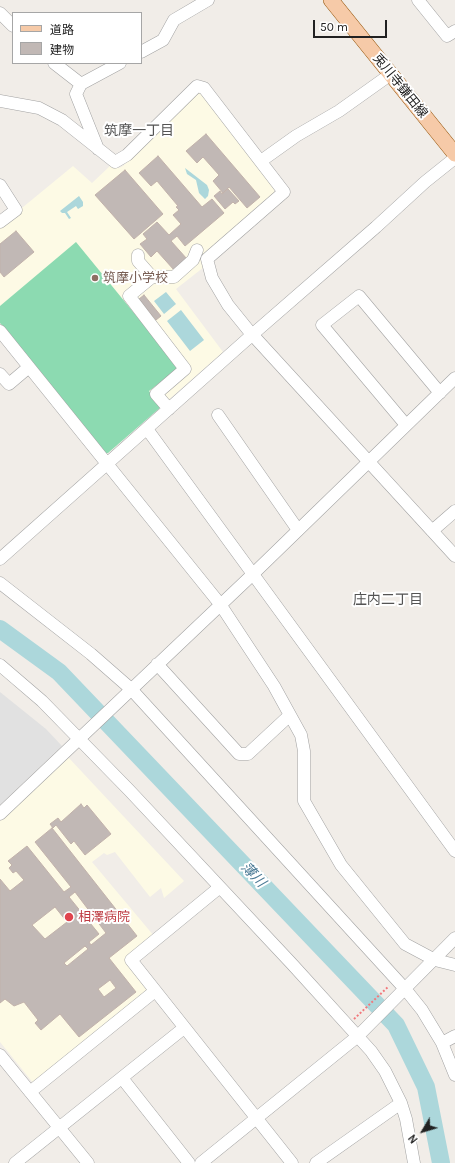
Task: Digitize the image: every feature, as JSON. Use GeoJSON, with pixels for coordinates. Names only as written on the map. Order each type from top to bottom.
{"type":"FeatureCollection","features":[{"type":"Feature","properties":{"kind":"main road","name":"兎川寺鎌田線"},"geometry":{"type":"LineString","coordinates":[[331,0],[455,154]]}},
{"type":"Feature","properties":{"kind":"street"},"geometry":{"type":"LineString","coordinates":[[142,51],[163,40],[174,20],[208,0]]}},
{"type":"Feature","properties":{"kind":"street"},"geometry":{"type":"LineString","coordinates":[[418,0],[447,36],[455,31]]}},
{"type":"Feature","properties":{"kind":"street"},"geometry":{"type":"LineString","coordinates":[[0,13],[12,25]]}},
{"type":"Feature","properties":{"kind":"street"},"geometry":{"type":"LineString","coordinates":[[55,64],[81,84]]}},
{"type":"Feature","properties":{"kind":"street"},"geometry":{"type":"LineString","coordinates":[[99,150],[76,94],[81,84],[118,64]]}},
{"type":"Feature","properties":{"kind":"street"},"geometry":{"type":"LineString","coordinates":[[261,161],[296,136],[339,111],[391,74]]}},
{"type":"Feature","properties":{"kind":"street"},"geometry":{"type":"LineString","coordinates":[[0,101],[38,108],[62,120],[115,162],[127,155],[197,86],[204,88],[284,192],[207,259],[212,278],[228,306],[455,556]]}},
{"type":"Feature","properties":{"kind":"street"},"geometry":{"type":"LineString","coordinates":[[0,559],[425,182],[455,158]]}},
{"type":"Feature","properties":{"kind":"street"},"geometry":{"type":"LineString","coordinates":[[0,185],[16,210],[0,222]]}},
{"type":"Feature","properties":{"kind":"street"},"geometry":{"type":"LineString","coordinates":[[169,409],[156,394],[185,369],[129,296],[152,277],[174,276],[193,260],[198,250]]}},
{"type":"Feature","properties":{"kind":"street"},"geometry":{"type":"LineString","coordinates":[[138,255],[138,261],[152,277]]}},
{"type":"Feature","properties":{"kind":"street"},"geometry":{"type":"LineString","coordinates":[[406,425],[322,325],[359,296],[440,393]]}},
{"type":"Feature","properties":{"kind":"street"},"geometry":{"type":"LineString","coordinates":[[0,331],[108,463],[220,604],[274,686],[301,735],[304,751],[304,802],[341,865],[396,935],[405,944],[435,960],[455,965]]}},
{"type":"Feature","properties":{"kind":"street"},"geometry":{"type":"LineString","coordinates":[[0,374],[9,384],[29,367]]}},
{"type":"Feature","properties":{"kind":"street"},"geometry":{"type":"LineString","coordinates":[[0,814],[252,575],[455,378]]}},
{"type":"Feature","properties":{"kind":"street"},"geometry":{"type":"LineString","coordinates":[[218,415],[298,530]]}},
{"type":"Feature","properties":{"kind":"street"},"geometry":{"type":"LineString","coordinates":[[147,429],[252,575],[455,851]]}},
{"type":"Feature","properties":{"kind":"street"},"geometry":{"type":"LineString","coordinates":[[432,531],[455,511]]}},
{"type":"Feature","properties":{"kind":"street"},"geometry":{"type":"LineString","coordinates":[[0,583],[91,654],[128,691],[422,1010],[452,1057],[455,1075]]}},
{"type":"Feature","properties":{"kind":"street"},"geometry":{"type":"LineString","coordinates":[[157,664],[239,754],[248,754],[290,715]]}},
{"type":"Feature","properties":{"kind":"street"},"geometry":{"type":"LineString","coordinates":[[0,665],[81,736],[220,887],[361,1032],[385,1071],[401,1103],[408,1126],[414,1163]]}},
{"type":"Feature","properties":{"kind":"street"},"geometry":{"type":"LineString","coordinates":[[220,887],[131,960],[184,1028],[258,1118],[292,1163]]}},
{"type":"Feature","properties":{"kind":"street"},"geometry":{"type":"LineString","coordinates":[[201,1163],[258,1118],[361,1032],[404,992],[455,938]]}},
{"type":"Feature","properties":{"kind":"street"},"geometry":{"type":"LineString","coordinates":[[30,1092],[155,991]]}},
{"type":"Feature","properties":{"kind":"street"},"geometry":{"type":"LineString","coordinates":[[15,1163],[184,1028]]}},
{"type":"Feature","properties":{"kind":"street"},"geometry":{"type":"LineString","coordinates":[[442,1043],[455,1036]]}},
{"type":"Feature","properties":{"kind":"street"},"geometry":{"type":"LineString","coordinates":[[2,1061],[30,1092],[88,1163]]}},
{"type":"Feature","properties":{"kind":"street"},"geometry":{"type":"LineString","coordinates":[[122,1078],[189,1163]]}},
{"type":"Feature","properties":{"kind":"street"},"geometry":{"type":"LineString","coordinates":[[316,1163],[401,1103]]}},
{"type":"Feature","properties":{"kind":"path"},"geometry":{"type":"LineString","coordinates":[[354,1020],[392,983]]}},
{"type":"Feature","properties":{"kind":"shaded area","name":"筑摩小学校"},"geometry":{"type":"Polygon","coordinates":[[[198,92],[203,94],[274,188],[274,193],[204,267],[176,289],[223,352],[108,453],[0,323],[0,226],[73,166],[92,183],[111,165],[119,168],[123,166],[198,92]]]}},
{"type":"Feature","properties":{"kind":"shaded area"},"geometry":{"type":"Polygon","coordinates":[[[0,692],[46,729],[62,746],[0,805],[0,692]]]}},
{"type":"Feature","properties":{"kind":"shaded area","name":"相澤病院"},"geometry":{"type":"Polygon","coordinates":[[[68,757],[184,881],[164,898],[161,888],[150,897],[115,852],[107,855],[104,853],[92,862],[154,936],[125,959],[150,990],[34,1084],[0,1042],[0,821],[68,757]]]}},
{"type":"Feature","properties":{"kind":"green space"},"geometry":{"type":"Polygon","coordinates":[[[76,242],[179,368],[149,391],[161,407],[108,453],[104,453],[0,323],[0,306],[76,242]]]}},
{"type":"Feature","properties":{"kind":"water"},"geometry":{"type":"Polygon","coordinates":[[[185,168],[207,185],[209,190],[208,196],[205,199],[199,193],[196,180],[187,174],[185,168]]]}},
{"type":"Feature","properties":{"kind":"water"},"geometry":{"type":"Polygon","coordinates":[[[79,196],[83,202],[83,206],[78,209],[76,206],[67,212],[71,218],[69,219],[65,213],[60,211],[79,196]]]}},
{"type":"Feature","properties":{"kind":"water"},"geometry":{"type":"Polygon","coordinates":[[[166,292],[176,304],[164,314],[154,301],[166,292]]]}},
{"type":"Feature","properties":{"kind":"water"},"geometry":{"type":"Polygon","coordinates":[[[181,310],[204,340],[190,351],[167,321],[181,310]]]}},
{"type":"Feature","properties":{"kind":"building"},"geometry":{"type":"Polygon","coordinates":[[[206,134],[260,197],[247,208],[229,187],[223,193],[213,181],[219,175],[203,157],[197,163],[186,151],[206,134]]]}},
{"type":"Feature","properties":{"kind":"building"},"geometry":{"type":"Polygon","coordinates":[[[158,156],[202,207],[212,199],[224,213],[185,246],[177,236],[171,241],[187,259],[174,270],[157,251],[151,257],[140,244],[147,239],[143,234],[157,222],[169,235],[181,224],[173,215],[179,210],[176,207],[178,206],[157,181],[151,186],[139,173],[158,156]]]}},
{"type":"Feature","properties":{"kind":"building"},"geometry":{"type":"Polygon","coordinates":[[[125,170],[163,214],[134,239],[95,195],[125,170]]]}},
{"type":"Feature","properties":{"kind":"building"},"geometry":{"type":"Polygon","coordinates":[[[228,189],[239,201],[235,204],[233,202],[225,209],[214,196],[220,191],[222,194],[228,189]]]}},
{"type":"Feature","properties":{"kind":"building"},"geometry":{"type":"Polygon","coordinates":[[[16,231],[34,252],[4,277],[0,272],[0,244],[16,231]]]}},
{"type":"Feature","properties":{"kind":"building"},"geometry":{"type":"Polygon","coordinates":[[[144,295],[161,316],[156,320],[139,299],[144,295]]]}},
{"type":"Feature","properties":{"kind":"building"},"geometry":{"type":"Polygon","coordinates":[[[81,804],[84,808],[87,805],[111,834],[85,855],[74,841],[71,844],[56,825],[53,828],[50,824],[58,818],[61,822],[81,804]]]}},
{"type":"Feature","properties":{"kind":"building"},"geometry":{"type":"Polygon","coordinates":[[[52,828],[137,936],[109,958],[136,992],[79,1037],[60,1014],[41,1030],[35,1023],[38,1020],[24,1002],[14,1006],[5,999],[0,1003],[0,879],[10,891],[24,880],[16,871],[13,873],[9,868],[12,865],[8,861],[27,846],[64,892],[71,887],[35,842],[52,828]],[[75,892],[69,897],[99,934],[89,942],[91,945],[106,933],[75,892]],[[55,907],[32,925],[45,939],[67,922],[55,907]],[[85,946],[64,963],[67,966],[88,949],[85,946]],[[110,980],[98,989],[104,997],[116,988],[110,980]]]}},
{"type":"Feature","properties":{"kind":"waterway","name":"薄川"},"geometry":{"type":"LineString","coordinates":[[0,629],[59,672],[396,1025],[426,1087],[441,1163]]}},
{"type":"Feature","properties":{"kind":"place","name":"筑摩小学校"},"geometry":{"type":"Point","coordinates":[95,278]}},
{"type":"Feature","properties":{"kind":"place","name":"相澤病院"},"geometry":{"type":"Point","coordinates":[69,917]}},
{"type":"Feature","properties":{"kind":"district","name":"筑摩一丁目"},"geometry":{"type":"Point","coordinates":[139,131]}},
{"type":"Feature","properties":{"kind":"district","name":"庄内二丁目"},"geometry":{"type":"Point","coordinates":[388,600]}}]}
